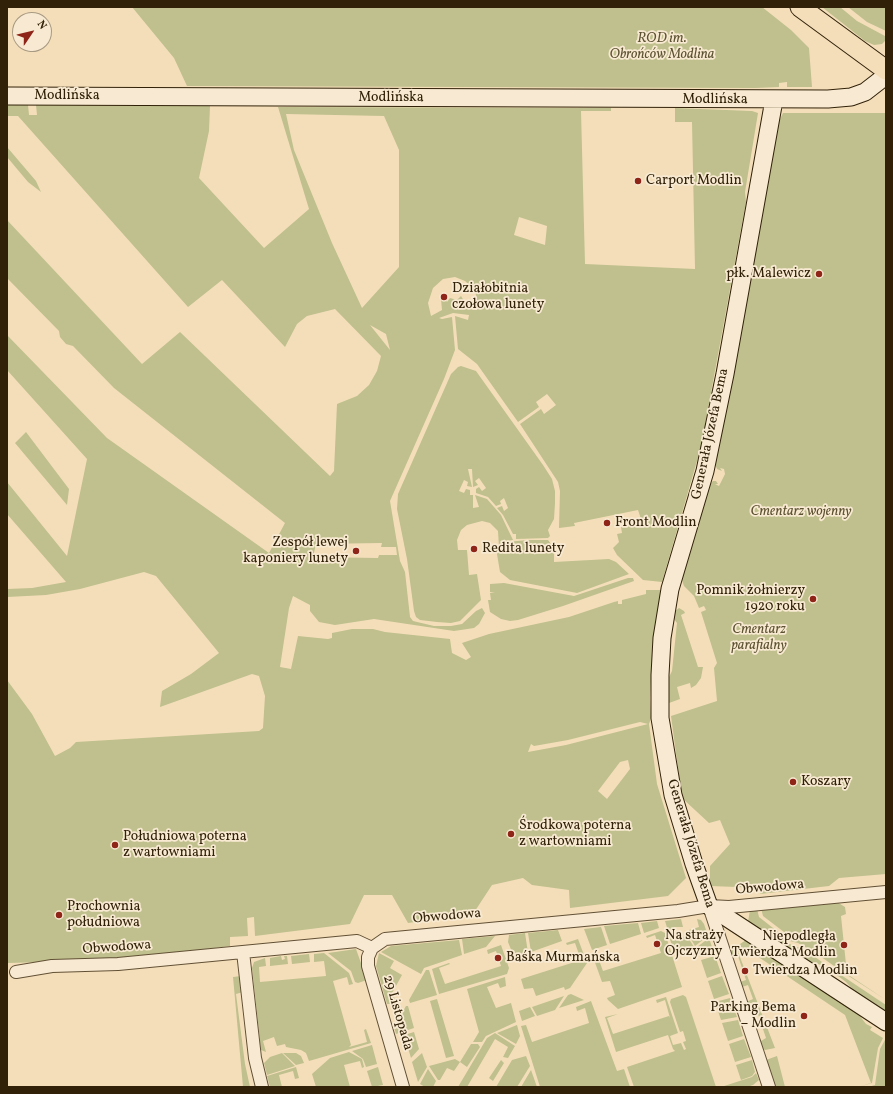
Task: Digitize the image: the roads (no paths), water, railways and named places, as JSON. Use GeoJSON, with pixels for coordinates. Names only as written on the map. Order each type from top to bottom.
{"type":"FeatureCollection","features":[{"type":"Feature","properties":{"kind":"main road"},"geometry":{"type":"LineString","coordinates":[[800,7],[886,71]]}},
{"type":"Feature","properties":{"kind":"street","name":"Modlińska"},"geometry":{"type":"LineString","coordinates":[[7,96],[828,99],[851,96],[865,92],[883,78],[886,71]]}},
{"type":"Feature","properties":{"kind":"street","name":"Generała Józefa Bema"},"geometry":{"type":"LineString","coordinates":[[765,1086],[673,795],[665,756],[660,718],[660,675],[662,638],[670,589],[701,486],[725,374],[774,100]]}},
{"type":"Feature","properties":{"kind":"street","name":"Obwodowa"},"geometry":{"type":"LineString","coordinates":[[16,972],[52,966],[118,964],[357,941],[372,948],[385,939],[394,938],[594,919],[709,906],[729,907],[886,892]]}},
{"type":"Feature","properties":{"kind":"street"},"geometry":{"type":"LineString","coordinates":[[709,906],[886,1022]]}},
{"type":"Feature","properties":{"kind":"street","name":"29 Listopada"},"geometry":{"type":"LineString","coordinates":[[372,948],[368,957],[368,966],[403,1087]]}},
{"type":"Feature","properties":{"kind":"street"},"geometry":{"type":"LineString","coordinates":[[242,952],[256,1058],[262,1087]]}},
{"type":"Feature","properties":{"kind":"place","name":"Carport Modlin"},"geometry":{"type":"Point","coordinates":[638,181]}},
{"type":"Feature","properties":{"kind":"place","name":"płk. Malewicz"},"geometry":{"type":"Point","coordinates":[819,274]}},
{"type":"Feature","properties":{"kind":"place","name":"Działobitnia czołowa lunety"},"geometry":{"type":"Point","coordinates":[444,297]}},
{"type":"Feature","properties":{"kind":"place","name":"Front Modlin"},"geometry":{"type":"Point","coordinates":[607,523]}},
{"type":"Feature","properties":{"kind":"place","name":"Redita lunety"},"geometry":{"type":"Point","coordinates":[474,549]}},
{"type":"Feature","properties":{"kind":"place","name":"Zespół lewej kaponiery lunety"},"geometry":{"type":"Point","coordinates":[356,551]}},
{"type":"Feature","properties":{"kind":"place","name":"Pomnik żołnierzy 1920 roku"},"geometry":{"type":"Point","coordinates":[813,599]}},
{"type":"Feature","properties":{"kind":"place","name":"Koszary"},"geometry":{"type":"Point","coordinates":[793,782]}},
{"type":"Feature","properties":{"kind":"place","name":"Środkowa poterna z wartowniami"},"geometry":{"type":"Point","coordinates":[511,834]}},
{"type":"Feature","properties":{"kind":"place","name":"Południowa poterna z wartowniami"},"geometry":{"type":"Point","coordinates":[115,845]}},
{"type":"Feature","properties":{"kind":"place","name":"Prochownia południowa"},"geometry":{"type":"Point","coordinates":[59,915]}},
{"type":"Feature","properties":{"kind":"place","name":"Na straży Ojczyzny"},"geometry":{"type":"Point","coordinates":[657,944]}},
{"type":"Feature","properties":{"kind":"place","name":"Niepodległa Twierdza Modlin"},"geometry":{"type":"Point","coordinates":[844,945]}},
{"type":"Feature","properties":{"kind":"place","name":"Baśka Murmańska"},"geometry":{"type":"Point","coordinates":[498,958]}},
{"type":"Feature","properties":{"kind":"place","name":"Twierdza Modlin"},"geometry":{"type":"Point","coordinates":[745,971]}},
{"type":"Feature","properties":{"kind":"place","name":"Parking Bema – Modlin"},"geometry":{"type":"Point","coordinates":[804,1016]}},
{"type":"Feature","properties":{"kind":"park label","name":"ROD im. Obrońców Modlina"},"geometry":{"type":"Point","coordinates":[662,48]}},
{"type":"Feature","properties":{"kind":"park label","name":"Cmentarz wojenny"},"geometry":{"type":"Point","coordinates":[801,512]}},
{"type":"Feature","properties":{"kind":"park label","name":"Cmentarz parafialny"},"geometry":{"type":"Point","coordinates":[759,638]}}]}
